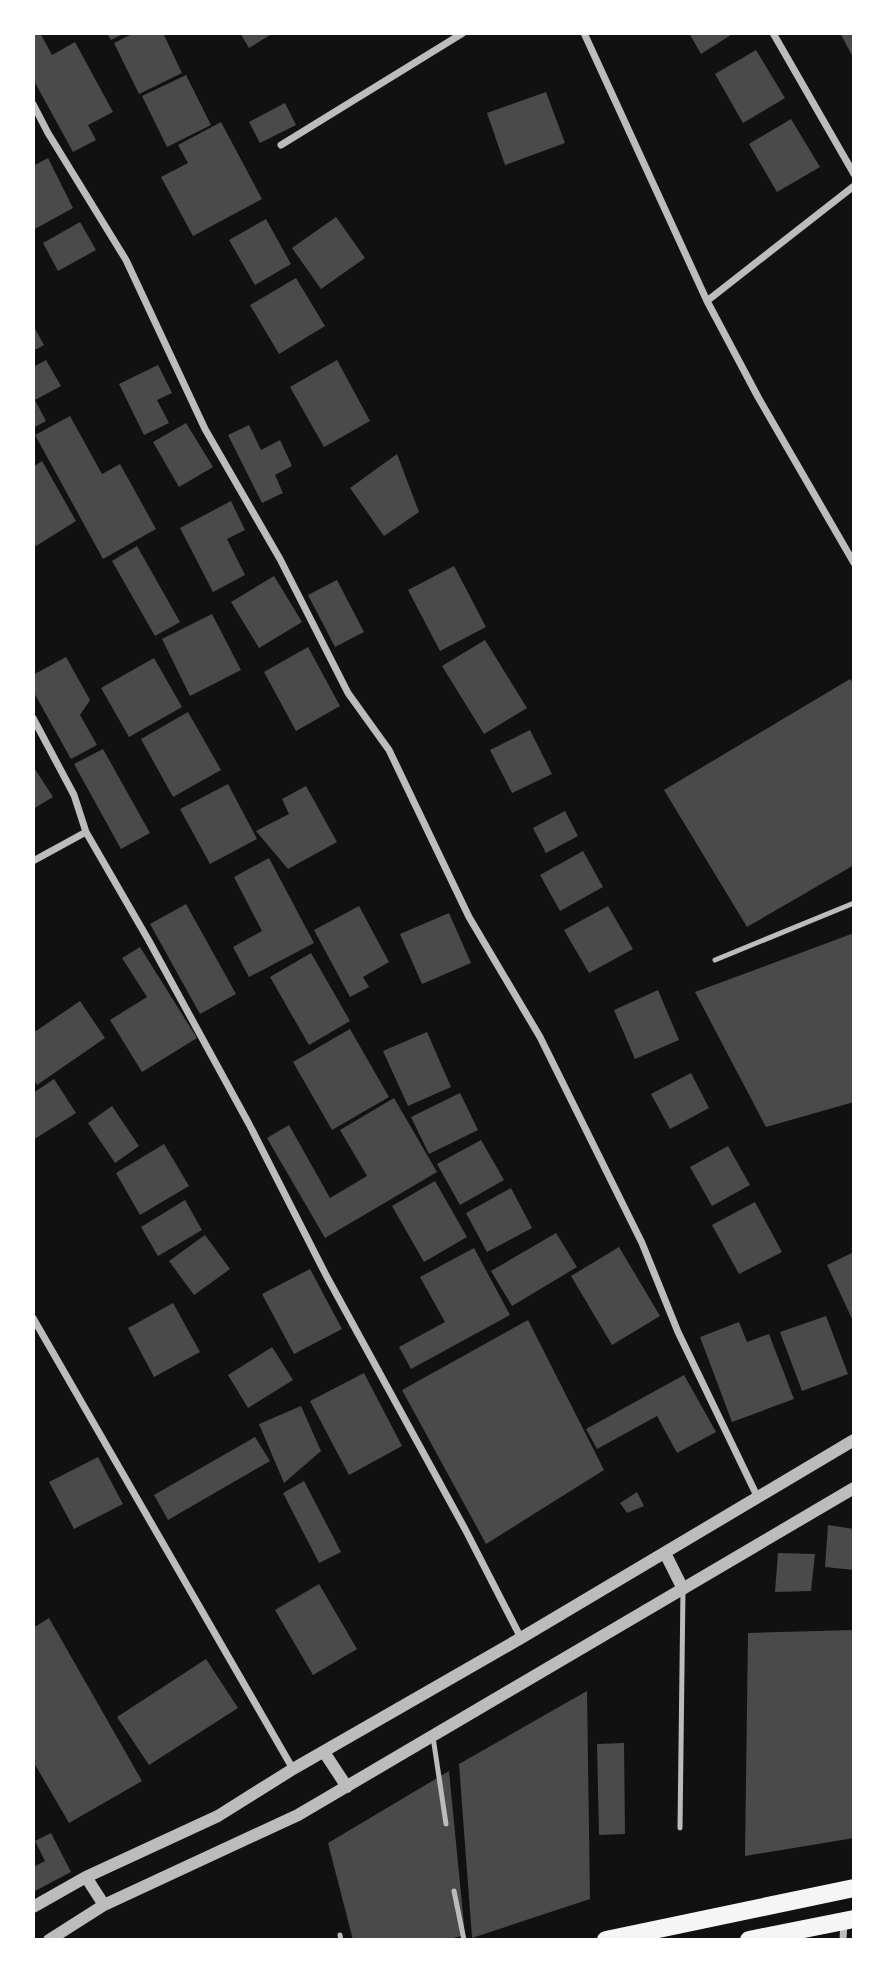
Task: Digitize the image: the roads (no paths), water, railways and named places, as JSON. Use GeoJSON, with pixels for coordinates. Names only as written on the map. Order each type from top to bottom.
{"type":"FeatureCollection","features":[{"type":"Feature","properties":{"kind":"main road"},"geometry":{"type":"LineString","coordinates":[[606,1940],[854,1888]]}},
{"type":"Feature","properties":{"kind":"main road"},"geometry":{"type":"LineString","coordinates":[[750,1940],[849,1919]]}},
{"type":"Feature","properties":{"kind":"street"},"geometry":{"type":"LineString","coordinates":[[281,145],[463,33]]}},
{"type":"Feature","properties":{"kind":"street"},"geometry":{"type":"LineString","coordinates":[[584,33],[707,301],[758,397],[854,563]]}},
{"type":"Feature","properties":{"kind":"street"},"geometry":{"type":"LineString","coordinates":[[774,33],[854,174]]}},
{"type":"Feature","properties":{"kind":"street"},"geometry":{"type":"LineString","coordinates":[[33,104],[126,260],[205,429],[280,559],[348,693],[389,750],[469,917],[540,1037],[642,1243],[678,1332],[758,1498]]}},
{"type":"Feature","properties":{"kind":"street"},"geometry":{"type":"LineString","coordinates":[[707,301],[854,186]]}},
{"type":"Feature","properties":{"kind":"street"},"geometry":{"type":"LineString","coordinates":[[33,718],[74,795],[86,832],[249,1124],[327,1278],[465,1529],[521,1638]]}},
{"type":"Feature","properties":{"kind":"street"},"geometry":{"type":"LineString","coordinates":[[33,861],[86,832]]}},
{"type":"Feature","properties":{"kind":"street"},"geometry":{"type":"LineString","coordinates":[[33,1318],[293,1769]]}},
{"type":"Feature","properties":{"kind":"street"},"geometry":{"type":"LineString","coordinates":[[33,1907],[86,1877],[218,1816],[293,1769],[521,1638],[854,1440]]}},
{"type":"Feature","properties":{"kind":"street"},"geometry":{"type":"LineString","coordinates":[[49,1940],[104,1905],[298,1815],[854,1488]]}},
{"type":"Feature","properties":{"kind":"street"},"geometry":{"type":"LineString","coordinates":[[665,1553],[683,1589]]}},
{"type":"Feature","properties":{"kind":"street"},"geometry":{"type":"LineString","coordinates":[[324,1752],[347,1787]]}},
{"type":"Feature","properties":{"kind":"street"},"geometry":{"type":"LineString","coordinates":[[86,1877],[104,1905]]}},
{"type":"Feature","properties":{"kind":"street"},"geometry":{"type":"LineString","coordinates":[[843,1940],[849,1919]]}},
{"type":"Feature","properties":{"kind":"lane"},"geometry":{"type":"LineString","coordinates":[[715,960],[854,903]]}},
{"type":"Feature","properties":{"kind":"lane"},"geometry":{"type":"LineString","coordinates":[[680,1828],[683,1589]]}},
{"type":"Feature","properties":{"kind":"lane"},"geometry":{"type":"LineString","coordinates":[[432,1736],[446,1824]]}},
{"type":"Feature","properties":{"kind":"lane"},"geometry":{"type":"LineString","coordinates":[[454,1891],[464,1940]]}}]}
